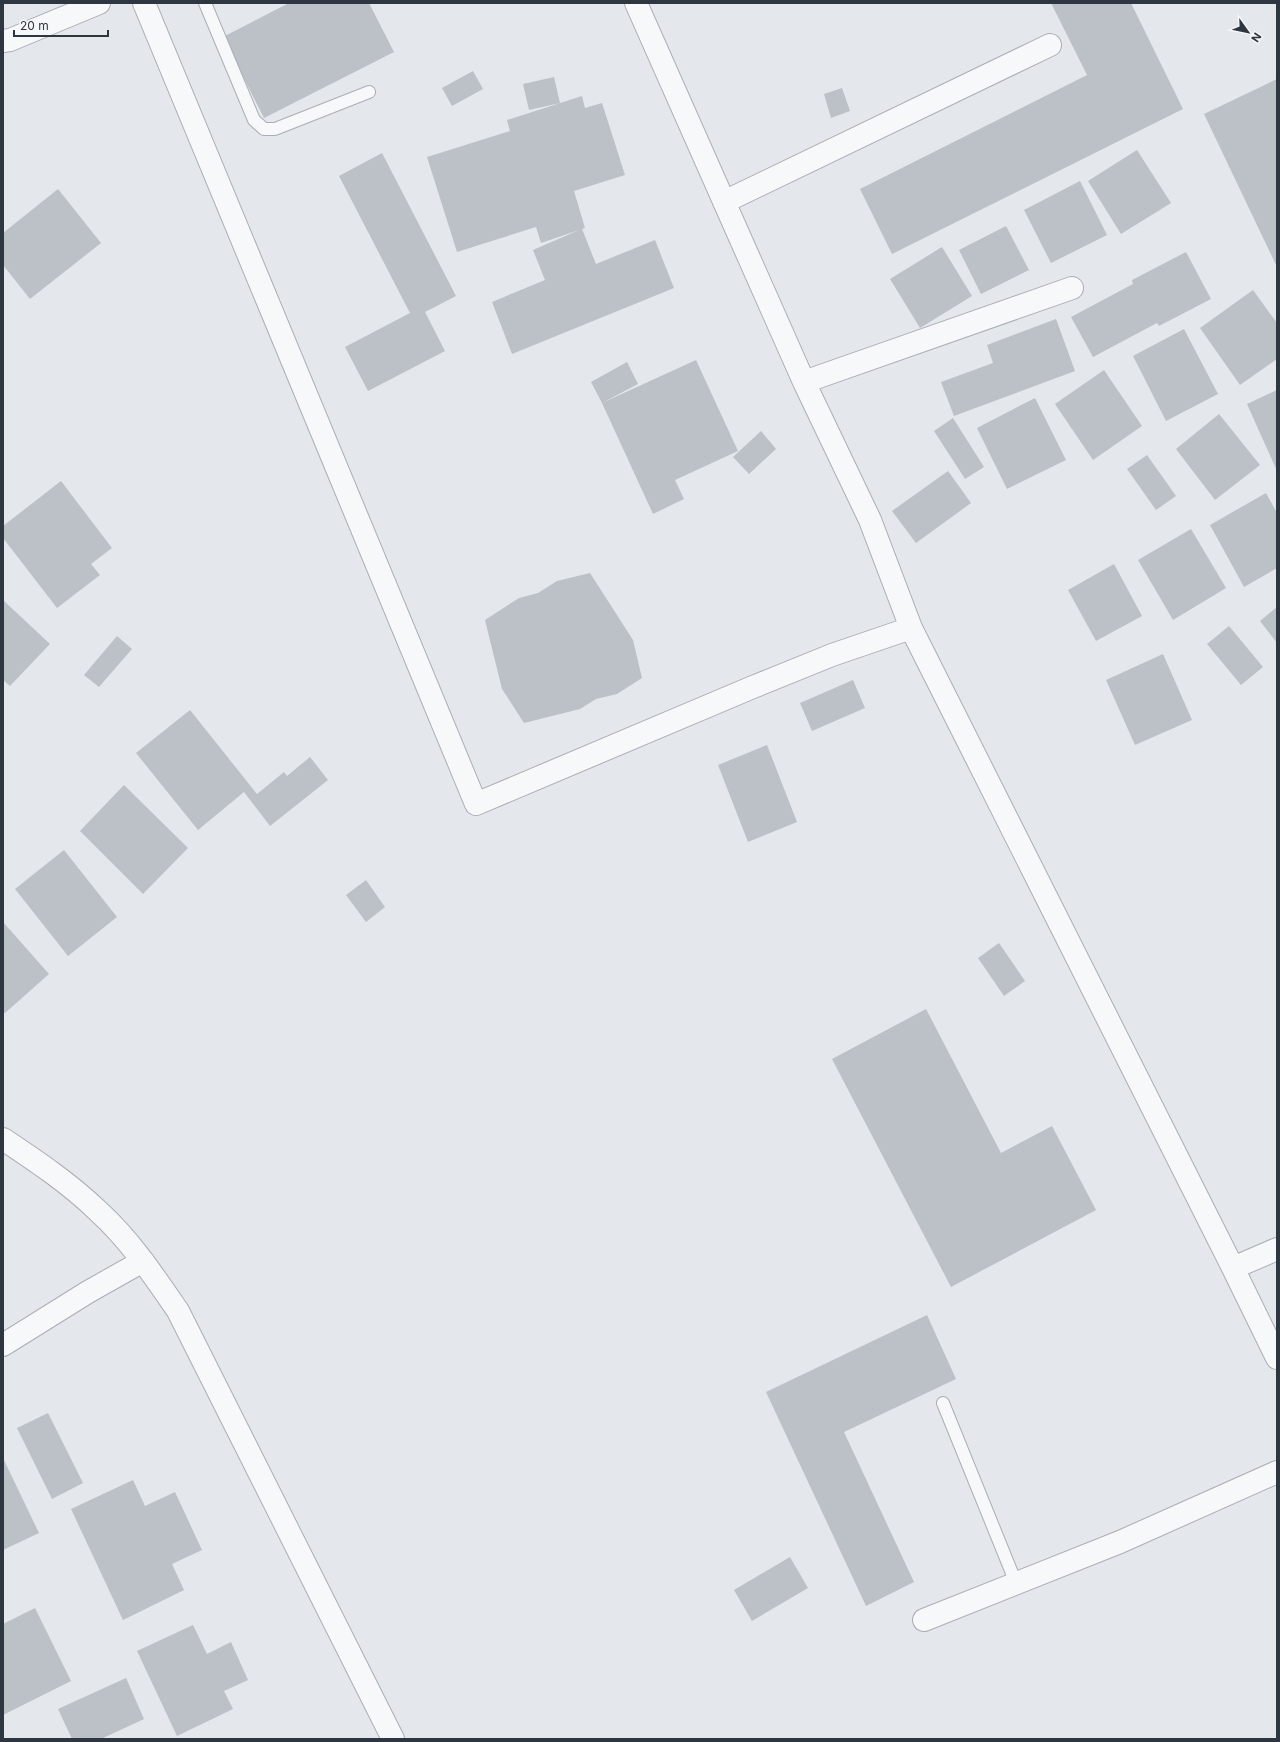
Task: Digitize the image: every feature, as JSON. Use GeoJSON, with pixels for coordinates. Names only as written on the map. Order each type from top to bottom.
{"type":"FeatureCollection","features":[{"type":"Feature","properties":{"kind":"street"},"geometry":{"type":"LineString","coordinates":[[3,41],[10,40],[99,3]]}},
{"type":"Feature","properties":{"kind":"street"},"geometry":{"type":"LineString","coordinates":[[144,3],[476,804],[832,655],[911,628]]}},
{"type":"Feature","properties":{"kind":"street"},"geometry":{"type":"LineString","coordinates":[[636,3],[804,382],[870,520],[911,628],[1277,1358]]}},
{"type":"Feature","properties":{"kind":"street"},"geometry":{"type":"LineString","coordinates":[[724,202],[1050,44]]}},
{"type":"Feature","properties":{"kind":"street"},"geometry":{"type":"LineString","coordinates":[[804,382],[1072,288]]}},
{"type":"Feature","properties":{"kind":"street"},"geometry":{"type":"LineString","coordinates":[[3,1139],[46,1167],[99,1211],[143,1261],[178,1311],[393,1739]]}},
{"type":"Feature","properties":{"kind":"street"},"geometry":{"type":"LineString","coordinates":[[1233,1268],[1277,1249]]}},
{"type":"Feature","properties":{"kind":"street"},"geometry":{"type":"LineString","coordinates":[[3,1345],[88,1292],[143,1261]]}},
{"type":"Feature","properties":{"kind":"street"},"geometry":{"type":"LineString","coordinates":[[924,1620],[1120,1542],[1277,1472]]}},
{"type":"Feature","properties":{"kind":"lane"},"geometry":{"type":"LineString","coordinates":[[205,3],[254,120],[264,129],[275,129],[369,92]]}},
{"type":"Feature","properties":{"kind":"lane"},"geometry":{"type":"LineString","coordinates":[[943,1403],[1016,1583]]}},
{"type":"Feature","properties":{"kind":"building"},"geometry":{"type":"Polygon","coordinates":[[[289,3],[369,3],[394,52],[264,118],[223,37],[289,3]]]}},
{"type":"Feature","properties":{"kind":"building"},"geometry":{"type":"Polygon","coordinates":[[[1051,3],[1131,3],[1183,109],[892,254],[860,189],[1087,75],[1051,3]]]}},
{"type":"Feature","properties":{"kind":"building"},"geometry":{"type":"Polygon","coordinates":[[[473,71],[483,89],[452,106],[442,88],[473,71]]]}},
{"type":"Feature","properties":{"kind":"building"},"geometry":{"type":"Polygon","coordinates":[[[554,77],[560,103],[529,110],[523,84],[554,77]]]}},
{"type":"Feature","properties":{"kind":"building"},"geometry":{"type":"Polygon","coordinates":[[[1277,79],[1277,267],[1204,114],[1277,79]]]}},
{"type":"Feature","properties":{"kind":"building"},"geometry":{"type":"Polygon","coordinates":[[[842,88],[850,111],[831,118],[824,94],[842,88]]]}},
{"type":"Feature","properties":{"kind":"building"},"geometry":{"type":"Polygon","coordinates":[[[582,96],[585,108],[602,103],[625,175],[574,191],[585,228],[582,229],[596,264],[655,240],[674,288],[512,354],[492,302],[545,280],[533,250],[579,230],[541,243],[536,227],[457,252],[427,157],[510,131],[507,120],[582,96]]]}},
{"type":"Feature","properties":{"kind":"building"},"geometry":{"type":"Polygon","coordinates":[[[1137,150],[1171,203],[1121,234],[1088,181],[1137,150]]]}},
{"type":"Feature","properties":{"kind":"building"},"geometry":{"type":"Polygon","coordinates":[[[382,153],[456,296],[425,312],[445,351],[368,391],[345,347],[410,313],[339,176],[382,153]]]}},
{"type":"Feature","properties":{"kind":"building"},"geometry":{"type":"Polygon","coordinates":[[[1080,181],[1107,235],[1051,263],[1024,210],[1080,181]]]}},
{"type":"Feature","properties":{"kind":"building"},"geometry":{"type":"Polygon","coordinates":[[[58,189],[101,243],[30,299],[3,265],[3,233],[58,189]]]}},
{"type":"Feature","properties":{"kind":"building"},"geometry":{"type":"Polygon","coordinates":[[[1006,226],[1029,270],[981,294],[959,250],[1006,226]]]}},
{"type":"Feature","properties":{"kind":"building"},"geometry":{"type":"Polygon","coordinates":[[[942,247],[972,296],[920,328],[890,279],[942,247]]]}},
{"type":"Feature","properties":{"kind":"building"},"geometry":{"type":"Polygon","coordinates":[[[1186,252],[1211,299],[1159,326],[1157,323],[1093,357],[1071,317],[1133,284],[1132,280],[1186,252]]]}},
{"type":"Feature","properties":{"kind":"building"},"geometry":{"type":"Polygon","coordinates":[[[1253,290],[1277,323],[1277,359],[1240,385],[1200,328],[1253,290]]]}},
{"type":"Feature","properties":{"kind":"building"},"geometry":{"type":"Polygon","coordinates":[[[1056,319],[1075,371],[954,416],[941,382],[993,363],[987,345],[1056,319]]]}},
{"type":"Feature","properties":{"kind":"building"},"geometry":{"type":"Polygon","coordinates":[[[1184,329],[1218,394],[1166,421],[1133,356],[1184,329]]]}},
{"type":"Feature","properties":{"kind":"building"},"geometry":{"type":"Polygon","coordinates":[[[696,360],[738,451],[675,480],[684,499],[653,514],[602,403],[696,360]]]}},
{"type":"Feature","properties":{"kind":"building"},"geometry":{"type":"Polygon","coordinates":[[[627,362],[638,384],[602,403],[591,382],[627,362]]]}},
{"type":"Feature","properties":{"kind":"building"},"geometry":{"type":"Polygon","coordinates":[[[1104,370],[1142,426],[1093,460],[1055,404],[1104,370]]]}},
{"type":"Feature","properties":{"kind":"building"},"geometry":{"type":"Polygon","coordinates":[[[1277,390],[1277,471],[1247,404],[1277,390]]]}},
{"type":"Feature","properties":{"kind":"building"},"geometry":{"type":"Polygon","coordinates":[[[1035,398],[1066,460],[1007,489],[977,428],[1035,398]]]}},
{"type":"Feature","properties":{"kind":"building"},"geometry":{"type":"Polygon","coordinates":[[[1219,414],[1260,465],[1215,500],[1176,449],[1219,414]]]}},
{"type":"Feature","properties":{"kind":"building"},"geometry":{"type":"Polygon","coordinates":[[[953,418],[984,467],[965,479],[934,431],[953,418]]]}},
{"type":"Feature","properties":{"kind":"building"},"geometry":{"type":"Polygon","coordinates":[[[761,431],[776,449],[749,474],[733,457],[761,431]]]}},
{"type":"Feature","properties":{"kind":"building"},"geometry":{"type":"Polygon","coordinates":[[[1147,455],[1176,496],[1156,510],[1127,469],[1147,455]]]}},
{"type":"Feature","properties":{"kind":"building"},"geometry":{"type":"Polygon","coordinates":[[[948,471],[971,503],[916,543],[892,511],[948,471]]]}},
{"type":"Feature","properties":{"kind":"building"},"geometry":{"type":"Polygon","coordinates":[[[61,481],[112,548],[91,564],[100,575],[57,608],[3,538],[3,526],[61,481]]]}},
{"type":"Feature","properties":{"kind":"building"},"geometry":{"type":"Polygon","coordinates":[[[1266,493],[1277,513],[1277,568],[1244,587],[1210,525],[1266,493]]]}},
{"type":"Feature","properties":{"kind":"building"},"geometry":{"type":"Polygon","coordinates":[[[1191,529],[1226,588],[1173,620],[1138,560],[1191,529]]]}},
{"type":"Feature","properties":{"kind":"building"},"geometry":{"type":"Polygon","coordinates":[[[1114,564],[1142,616],[1096,641],[1068,590],[1114,564]]]}},
{"type":"Feature","properties":{"kind":"building"},"geometry":{"type":"Polygon","coordinates":[[[590,573],[633,640],[642,678],[617,694],[596,699],[580,709],[524,723],[502,689],[485,620],[519,598],[538,593],[557,581],[590,573]]]}},
{"type":"Feature","properties":{"kind":"building"},"geometry":{"type":"Polygon","coordinates":[[[3,600],[50,644],[10,686],[3,680],[3,600]]]}},
{"type":"Feature","properties":{"kind":"building"},"geometry":{"type":"Polygon","coordinates":[[[1277,607],[1277,643],[1260,621],[1277,607]]]}},
{"type":"Feature","properties":{"kind":"building"},"geometry":{"type":"Polygon","coordinates":[[[1229,626],[1263,667],[1241,685],[1207,644],[1229,626]]]}},
{"type":"Feature","properties":{"kind":"building"},"geometry":{"type":"Polygon","coordinates":[[[117,636],[132,649],[99,687],[84,675],[117,636]]]}},
{"type":"Feature","properties":{"kind":"building"},"geometry":{"type":"Polygon","coordinates":[[[1163,654],[1192,720],[1135,745],[1106,680],[1163,654]]]}},
{"type":"Feature","properties":{"kind":"building"},"geometry":{"type":"Polygon","coordinates":[[[853,680],[865,708],[812,731],[800,703],[853,680]]]}},
{"type":"Feature","properties":{"kind":"building"},"geometry":{"type":"Polygon","coordinates":[[[190,710],[257,794],[284,772],[287,776],[310,757],[328,780],[270,826],[244,792],[198,830],[136,753],[190,710]]]}},
{"type":"Feature","properties":{"kind":"building"},"geometry":{"type":"Polygon","coordinates":[[[767,745],[797,822],[748,842],[718,765],[767,745]]]}},
{"type":"Feature","properties":{"kind":"building"},"geometry":{"type":"Polygon","coordinates":[[[124,785],[188,848],[143,894],[80,831],[124,785]]]}},
{"type":"Feature","properties":{"kind":"building"},"geometry":{"type":"Polygon","coordinates":[[[64,850],[117,917],[68,956],[15,889],[64,850]]]}},
{"type":"Feature","properties":{"kind":"building"},"geometry":{"type":"Polygon","coordinates":[[[366,880],[385,907],[366,922],[346,895],[366,880]]]}},
{"type":"Feature","properties":{"kind":"building"},"geometry":{"type":"Polygon","coordinates":[[[3,922],[49,974],[5,1013],[3,1011],[3,922]]]}},
{"type":"Feature","properties":{"kind":"building"},"geometry":{"type":"Polygon","coordinates":[[[999,943],[1025,981],[1004,996],[978,958],[999,943]]]}},
{"type":"Feature","properties":{"kind":"building"},"geometry":{"type":"Polygon","coordinates":[[[926,1009],[1001,1153],[1052,1126],[1096,1210],[951,1287],[832,1059],[926,1009]]]}},
{"type":"Feature","properties":{"kind":"building"},"geometry":{"type":"Polygon","coordinates":[[[927,1315],[956,1379],[844,1432],[914,1582],[866,1606],[766,1392],[927,1315]]]}},
{"type":"Feature","properties":{"kind":"building"},"geometry":{"type":"Polygon","coordinates":[[[48,1413],[83,1483],[52,1499],[17,1428],[48,1413]]]}},
{"type":"Feature","properties":{"kind":"building"},"geometry":{"type":"Polygon","coordinates":[[[3,1458],[39,1533],[3,1550],[3,1458]]]}},
{"type":"Feature","properties":{"kind":"building"},"geometry":{"type":"Polygon","coordinates":[[[133,1480],[145,1506],[175,1492],[202,1550],[172,1564],[184,1590],[123,1620],[71,1509],[133,1480]]]}},
{"type":"Feature","properties":{"kind":"building"},"geometry":{"type":"Polygon","coordinates":[[[790,1557],[808,1588],[752,1621],[734,1590],[790,1557]]]}},
{"type":"Feature","properties":{"kind":"building"},"geometry":{"type":"Polygon","coordinates":[[[35,1608],[71,1681],[3,1715],[3,1624],[35,1608]]]}},
{"type":"Feature","properties":{"kind":"building"},"geometry":{"type":"Polygon","coordinates":[[[193,1625],[207,1654],[231,1642],[248,1680],[224,1691],[233,1709],[177,1736],[137,1651],[193,1625]]]}},
{"type":"Feature","properties":{"kind":"building"},"geometry":{"type":"Polygon","coordinates":[[[126,1678],[144,1719],[101,1739],[72,1739],[58,1709],[126,1678]]]}}]}
